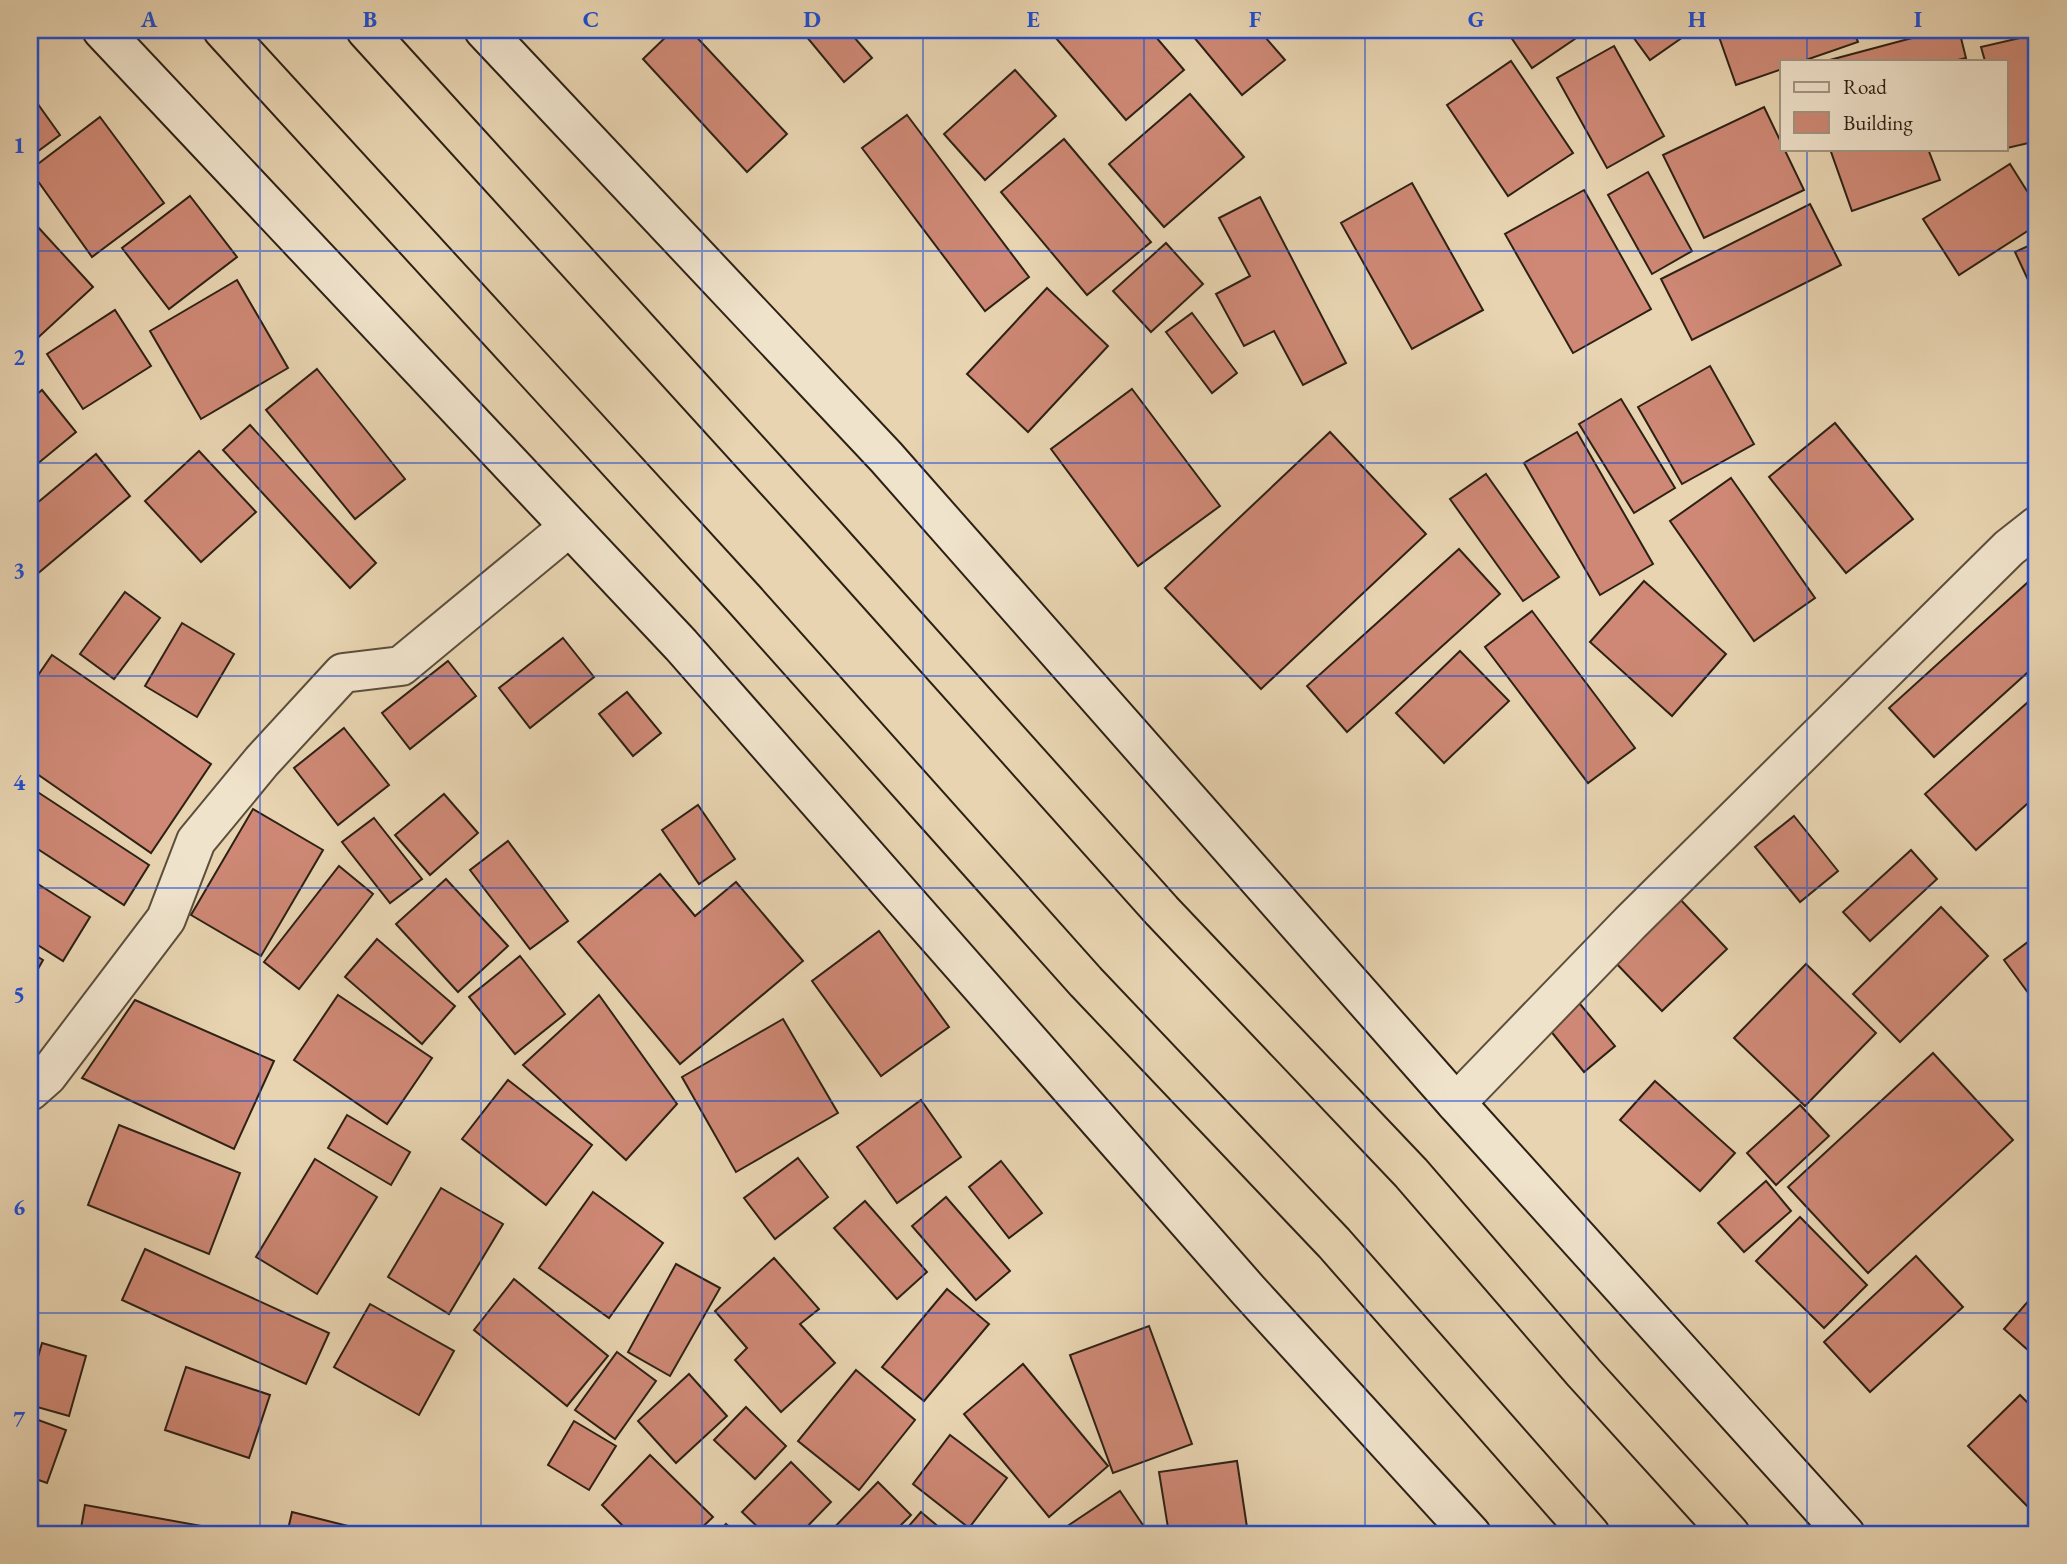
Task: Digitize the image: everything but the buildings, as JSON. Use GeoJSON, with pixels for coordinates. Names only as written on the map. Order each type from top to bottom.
{"type":"FeatureCollection","features":[{"type":"Feature","properties":{"kind":"highway"},"geometry":{"type":"LineString","coordinates":[[223,30],[744,598],[1086,982],[1334,1243],[1590,1534]]}},
{"type":"Feature","properties":{"kind":"highway"},"geometry":{"type":"LineString","coordinates":[[366,30],[820,529],[1162,911],[1411,1173],[1584,1373],[1730,1534]]}},
{"type":"Feature","properties":{"kind":"street"},"geometry":{"type":"LineString","coordinates":[[102,30],[681,645],[1248,1290],[1471,1534]]}},
{"type":"Feature","properties":{"kind":"street"},"geometry":{"type":"LineString","coordinates":[[484,30],[886,457],[1456,1103],[1844,1534]]}},
{"type":"Feature","properties":{"kind":"street"},"geometry":{"type":"LineString","coordinates":[[1456,1103],[1630,923],[2008,548],[2037,526]]}},
{"type":"Feature","properties":{"kind":"street"},"geometry":{"type":"LineString","coordinates":[[30,1091],[47,1076],[166,919],[196,841],[262,761],[343,673],[401,666],[569,527]]}}]}
